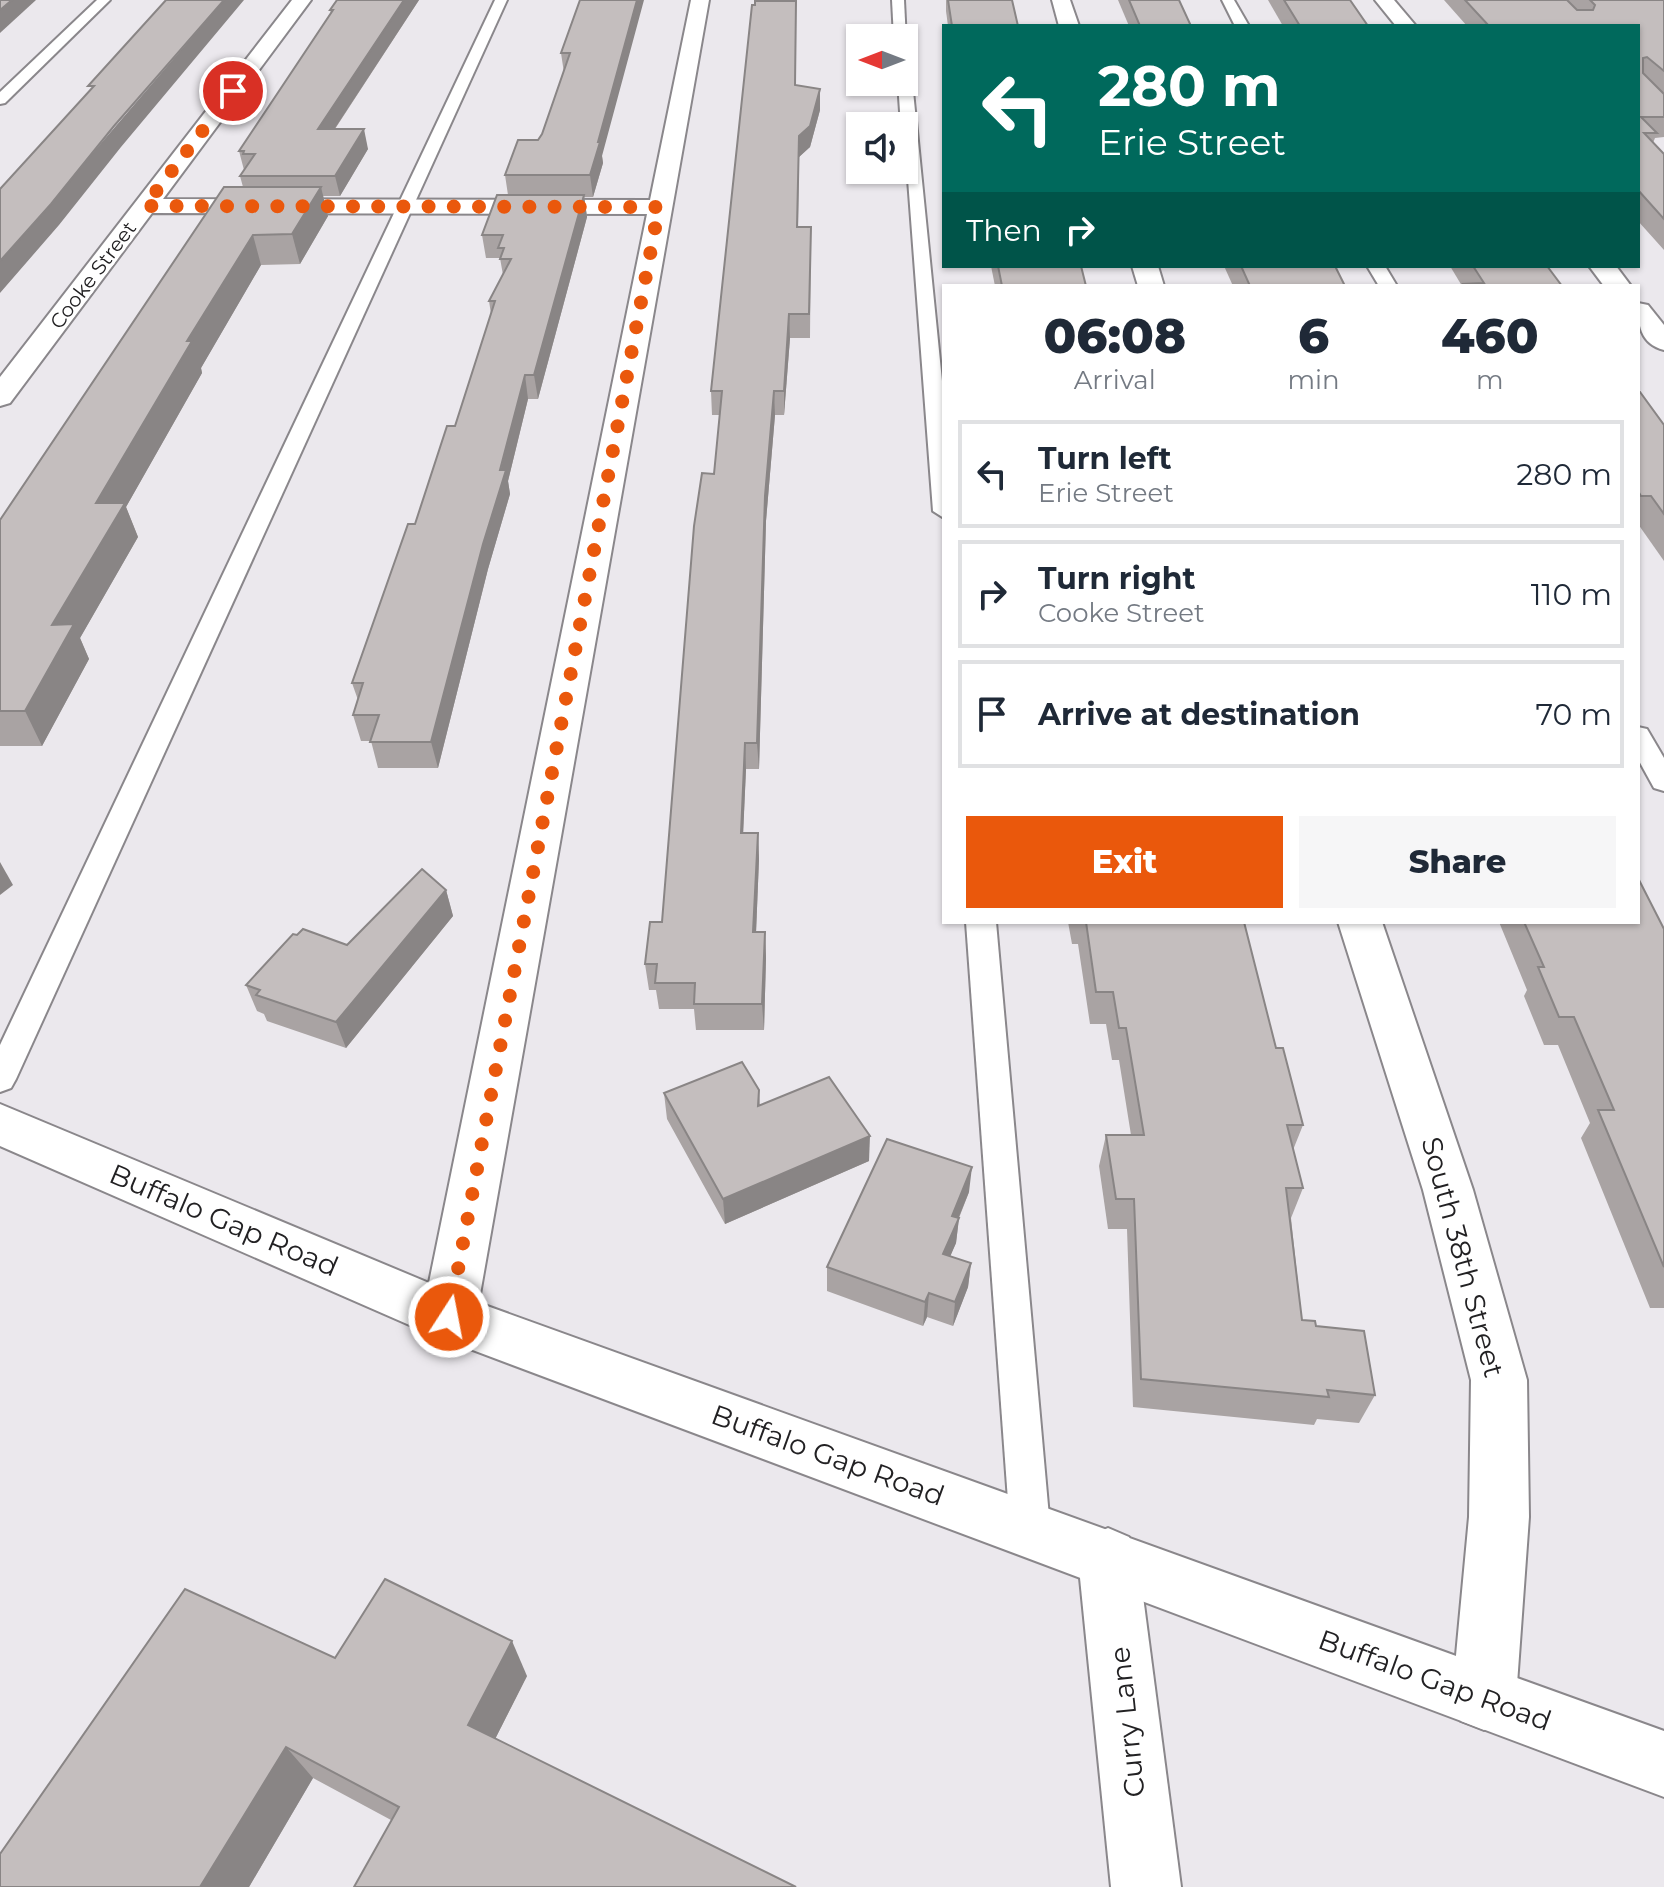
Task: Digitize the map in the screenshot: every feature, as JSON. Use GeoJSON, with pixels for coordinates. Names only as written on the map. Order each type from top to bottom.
{"type":"FeatureCollection","features":[{"type":"Feature","properties":{"kind":"street","name":"Cooke Street"},"geometry":{"type":"LineString","coordinates":[[0,397],[302,0]]}},
{"type":"Feature","properties":{"kind":"street"},"geometry":{"type":"LineString","coordinates":[[449,1317],[700,0]]}},
{"type":"Feature","properties":{"kind":"street"},"geometry":{"type":"LineString","coordinates":[[1061,0],[1068,24]]}},
{"type":"Feature","properties":{"kind":"street"},"geometry":{"type":"LineString","coordinates":[[1384,0],[1404,24]]}},
{"type":"Feature","properties":{"kind":"street"},"geometry":{"type":"LineString","coordinates":[[145,206],[659,207]]}},
{"type":"Feature","properties":{"kind":"street"},"geometry":{"type":"LineString","coordinates":[[1604,268],[1616,284]]}},
{"type":"Feature","properties":{"kind":"street"},"geometry":{"type":"LineString","coordinates":[[1640,315],[1660,356]]}},
{"type":"Feature","properties":{"kind":"street","name":"South 38th Street"},"geometry":{"type":"LineString","coordinates":[[1361,924],[1448,1190],[1499,1380],[1499,1517],[1484,1698]]}},
{"type":"Feature","properties":{"kind":"street","name":"Buffalo Gap Road"},"geometry":{"type":"LineString","coordinates":[[0,1124],[449,1317],[1030,1528],[1664,1764]]}},
{"type":"Feature","properties":{"kind":"street","name":"Curry Lane"},"geometry":{"type":"LineString","coordinates":[[1108,1558],[1146,1887]]}},
{"type":"Feature","properties":{"kind":"lane"},"geometry":{"type":"LineString","coordinates":[[0,100],[104,0]]}},
{"type":"Feature","properties":{"kind":"lane"},"geometry":{"type":"LineString","coordinates":[[0,1079],[501,0]]}},
{"type":"Feature","properties":{"kind":"lane"},"geometry":{"type":"LineString","coordinates":[[898,0],[900,24]]}},
{"type":"Feature","properties":{"kind":"lane"},"geometry":{"type":"LineString","coordinates":[[1228,0],[1241,24]]}},
{"type":"Feature","properties":{"kind":"lane"},"geometry":{"type":"LineString","coordinates":[[906,96],[942,489]]}},
{"type":"Feature","properties":{"kind":"lane"},"geometry":{"type":"LineString","coordinates":[[1640,739],[1664,782]]}},
{"type":"Feature","properties":{"kind":"lane"},"geometry":{"type":"LineString","coordinates":[[981,924],[1030,1528]]}},
{"type":"Feature","properties":{"kind":"building"},"geometry":{"type":"Polygon","coordinates":[[[0,0],[12,0],[0,10],[0,0]]]}},
{"type":"Feature","properties":{"kind":"building"},"geometry":{"type":"Polygon","coordinates":[[[166,0],[224,0],[0,261],[0,189],[94,86],[88,86],[166,0]]]}},
{"type":"Feature","properties":{"kind":"building"},"geometry":{"type":"Polygon","coordinates":[[[337,0],[404,0],[318,129],[364,129],[335,176],[240,176],[255,154],[239,151],[337,0]]]}},
{"type":"Feature","properties":{"kind":"building"},"geometry":{"type":"Polygon","coordinates":[[[580,0],[637,0],[590,175],[505,175],[518,140],[538,140],[542,134],[570,53],[561,53],[580,0]]]}},
{"type":"Feature","properties":{"kind":"building"},"geometry":{"type":"Polygon","coordinates":[[[948,0],[1012,0],[1018,24],[952,24],[948,0]]]}},
{"type":"Feature","properties":{"kind":"building"},"geometry":{"type":"Polygon","coordinates":[[[1129,0],[1179,0],[1190,24],[1139,24],[1129,0]]]}},
{"type":"Feature","properties":{"kind":"building"},"geometry":{"type":"Polygon","coordinates":[[[1284,0],[1350,0],[1367,24],[1299,24],[1284,0]]]}},
{"type":"Feature","properties":{"kind":"building"},"geometry":{"type":"Polygon","coordinates":[[[1465,0],[1567,0],[1577,10],[1593,10],[1595,5],[1590,0],[1664,0],[1664,71],[1647,57],[1643,58],[1643,73],[1664,94],[1664,117],[1641,117],[1657,133],[1644,133],[1664,154],[1664,219],[1640,192],[1640,24],[1487,24],[1465,0]]]}},
{"type":"Feature","properties":{"kind":"building"},"geometry":{"type":"Polygon","coordinates":[[[755,1],[796,1],[795,85],[820,89],[810,126],[799,136],[797,227],[811,227],[809,314],[789,314],[784,391],[774,391],[765,496],[757,743],[745,743],[741,833],[758,833],[753,932],[765,932],[762,1004],[694,1004],[695,983],[655,983],[657,964],[645,964],[650,922],[662,922],[694,526],[702,473],[714,474],[722,391],[711,391],[752,5],[755,1]]]}},
{"type":"Feature","properties":{"kind":"building"},"geometry":{"type":"Polygon","coordinates":[[[224,187],[321,187],[292,234],[253,235],[187,341],[192,341],[96,503],[125,503],[52,625],[74,624],[25,711],[0,711],[0,520],[224,187]]]}},
{"type":"Feature","properties":{"kind":"building"},"geometry":{"type":"Polygon","coordinates":[[[497,195],[584,195],[534,375],[525,375],[500,470],[506,470],[483,544],[431,742],[370,742],[379,715],[353,715],[363,683],[352,683],[408,524],[415,524],[447,426],[455,426],[495,301],[489,301],[511,259],[500,259],[504,248],[498,248],[503,235],[482,235],[497,195]]]}},
{"type":"Feature","properties":{"kind":"building"},"geometry":{"type":"Polygon","coordinates":[[[998,268],[1082,268],[1086,284],[1002,284],[998,268]]]}},
{"type":"Feature","properties":{"kind":"building"},"geometry":{"type":"Polygon","coordinates":[[[1242,268],[1336,268],[1344,284],[1249,284],[1242,268]]]}},
{"type":"Feature","properties":{"kind":"building"},"geometry":{"type":"Polygon","coordinates":[[[1474,268],[1548,268],[1560,284],[1463,284],[1484,283],[1474,268]]]}},
{"type":"Feature","properties":{"kind":"building"},"geometry":{"type":"Polygon","coordinates":[[[1640,392],[1664,425],[1664,514],[1651,496],[1641,496],[1640,392]]]}},
{"type":"Feature","properties":{"kind":"building"},"geometry":{"type":"Polygon","coordinates":[[[422,869],[446,890],[336,1022],[256,995],[260,990],[246,985],[293,934],[297,935],[303,929],[347,945],[422,869]]]}},
{"type":"Feature","properties":{"kind":"building"},"geometry":{"type":"Polygon","coordinates":[[[1640,882],[1664,929],[1664,1267],[1598,1110],[1614,1110],[1574,1017],[1559,1017],[1538,967],[1544,967],[1525,924],[1640,924],[1640,882]]]}},
{"type":"Feature","properties":{"kind":"building"},"geometry":{"type":"Polygon","coordinates":[[[1086,924],[1245,924],[1276,1048],[1283,1048],[1303,1125],[1287,1125],[1303,1188],[1286,1188],[1302,1320],[1315,1321],[1316,1326],[1364,1331],[1375,1395],[1327,1390],[1329,1397],[1141,1379],[1134,1199],[1116,1199],[1106,1135],[1144,1135],[1126,1028],[1119,1028],[1113,992],[1096,992],[1086,924]]]}},
{"type":"Feature","properties":{"kind":"building"},"geometry":{"type":"Polygon","coordinates":[[[742,1062],[759,1090],[758,1106],[829,1077],[870,1136],[723,1199],[664,1093],[742,1062]]]}},
{"type":"Feature","properties":{"kind":"building"},"geometry":{"type":"Polygon","coordinates":[[[887,1139],[972,1167],[952,1216],[959,1218],[943,1254],[971,1263],[955,1302],[929,1293],[925,1302],[827,1267],[887,1139]]]}},
{"type":"Feature","properties":{"kind":"building"},"geometry":{"type":"Polygon","coordinates":[[[385,1579],[512,1641],[468,1725],[796,1887],[354,1887],[399,1807],[286,1747],[200,1887],[0,1887],[0,1854],[185,1589],[335,1658],[385,1579]]]}},
{"type":"Feature","properties":{"kind":"route"},"geometry":{"type":"LineString","coordinates":[[233,91],[145,206],[659,207],[449,1317]]}}]}
